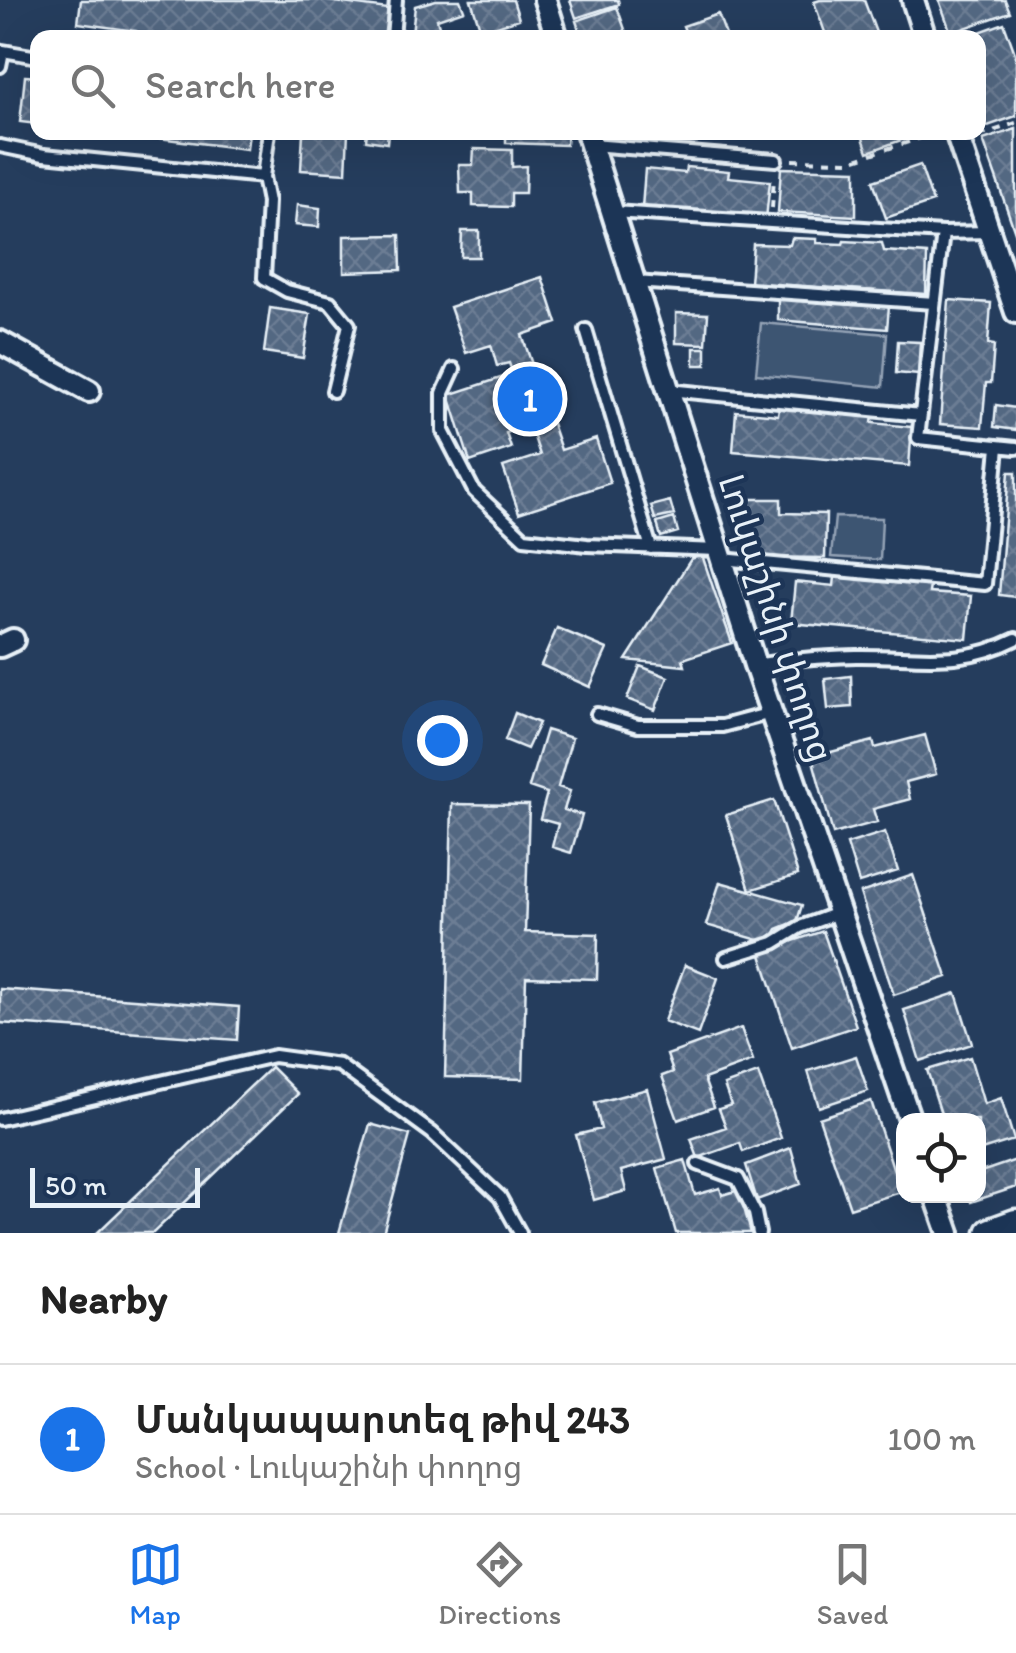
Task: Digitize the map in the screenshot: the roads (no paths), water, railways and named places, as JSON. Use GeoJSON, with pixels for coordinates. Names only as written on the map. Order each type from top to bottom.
{"type":"FeatureCollection","features":[{"type":"Feature","properties":{"kind":"street"},"geometry":{"type":"LineString","coordinates":[[545,0],[554,30]]}},
{"type":"Feature","properties":{"kind":"street"},"geometry":{"type":"LineString","coordinates":[[913,0],[922,30]]}},
{"type":"Feature","properties":{"kind":"street","name":"Լուկաշինի փողոց"},"geometry":{"type":"LineString","coordinates":[[589,140],[755,665],[908,1113]]}},
{"type":"Feature","properties":{"kind":"street"},"geometry":{"type":"LineString","coordinates":[[959,140],[1016,312]]}},
{"type":"Feature","properties":{"kind":"street"},"geometry":{"type":"LineString","coordinates":[[0,342],[89,391]]}},
{"type":"Feature","properties":{"kind":"street"},"geometry":{"type":"LineString","coordinates":[[938,1203],[949,1233]]}},
{"type":"Feature","properties":{"kind":"street"},"geometry":{"type":"LineString","coordinates":[[991,1233],[1016,1224]]}},
{"type":"Feature","properties":{"kind":"lane"},"geometry":{"type":"LineString","coordinates":[[394,30],[396,0]]}},
{"type":"Feature","properties":{"kind":"lane"},"geometry":{"type":"LineString","coordinates":[[0,66],[3,51],[30,56]]}},
{"type":"Feature","properties":{"kind":"lane"},"geometry":{"type":"LineString","coordinates":[[268,140],[263,178],[268,202],[264,278],[287,292],[330,302],[349,325],[333,391]]}},
{"type":"Feature","properties":{"kind":"lane"},"geometry":{"type":"LineString","coordinates":[[598,140],[776,160]]}},
{"type":"Feature","properties":{"kind":"lane"},"geometry":{"type":"LineString","coordinates":[[0,146],[44,155],[263,178]]}},
{"type":"Feature","properties":{"kind":"lane"},"geometry":{"type":"LineString","coordinates":[[612,212],[942,234],[990,232]]}},
{"type":"Feature","properties":{"kind":"lane"},"geometry":{"type":"LineString","coordinates":[[942,234],[918,438],[1016,448]]}},
{"type":"Feature","properties":{"kind":"lane"},"geometry":{"type":"LineString","coordinates":[[634,282],[934,303]]}},
{"type":"Feature","properties":{"kind":"lane"},"geometry":{"type":"LineString","coordinates":[[586,330],[652,548]]}},
{"type":"Feature","properties":{"kind":"lane"},"geometry":{"type":"LineString","coordinates":[[454,369],[444,392],[444,431],[474,491],[524,538],[985,584],[998,447]]}},
{"type":"Feature","properties":{"kind":"lane"},"geometry":{"type":"LineString","coordinates":[[668,390],[921,415]]}},
{"type":"Feature","properties":{"kind":"lane"},"geometry":{"type":"LineString","coordinates":[[755,665],[860,656],[951,659],[981,654],[1016,639]]}},
{"type":"Feature","properties":{"kind":"lane"},"geometry":{"type":"LineString","coordinates":[[597,714],[638,726],[722,726],[771,713]]}},
{"type":"Feature","properties":{"kind":"lane"},"geometry":{"type":"LineString","coordinates":[[726,958],[774,944],[800,928],[840,912]]}},
{"type":"Feature","properties":{"kind":"lane"},"geometry":{"type":"LineString","coordinates":[[0,1119],[274,1056],[338,1065],[432,1133],[500,1197],[520,1233]]}},
{"type":"Feature","properties":{"kind":"lane"},"geometry":{"type":"LineString","coordinates":[[698,1164],[738,1179],[759,1233]]}},
{"type":"Feature","properties":{"kind":"place","name":"Մանկապարտեզ թիվ 243"},"geometry":{"type":"Point","coordinates":[530,399]}}]}
